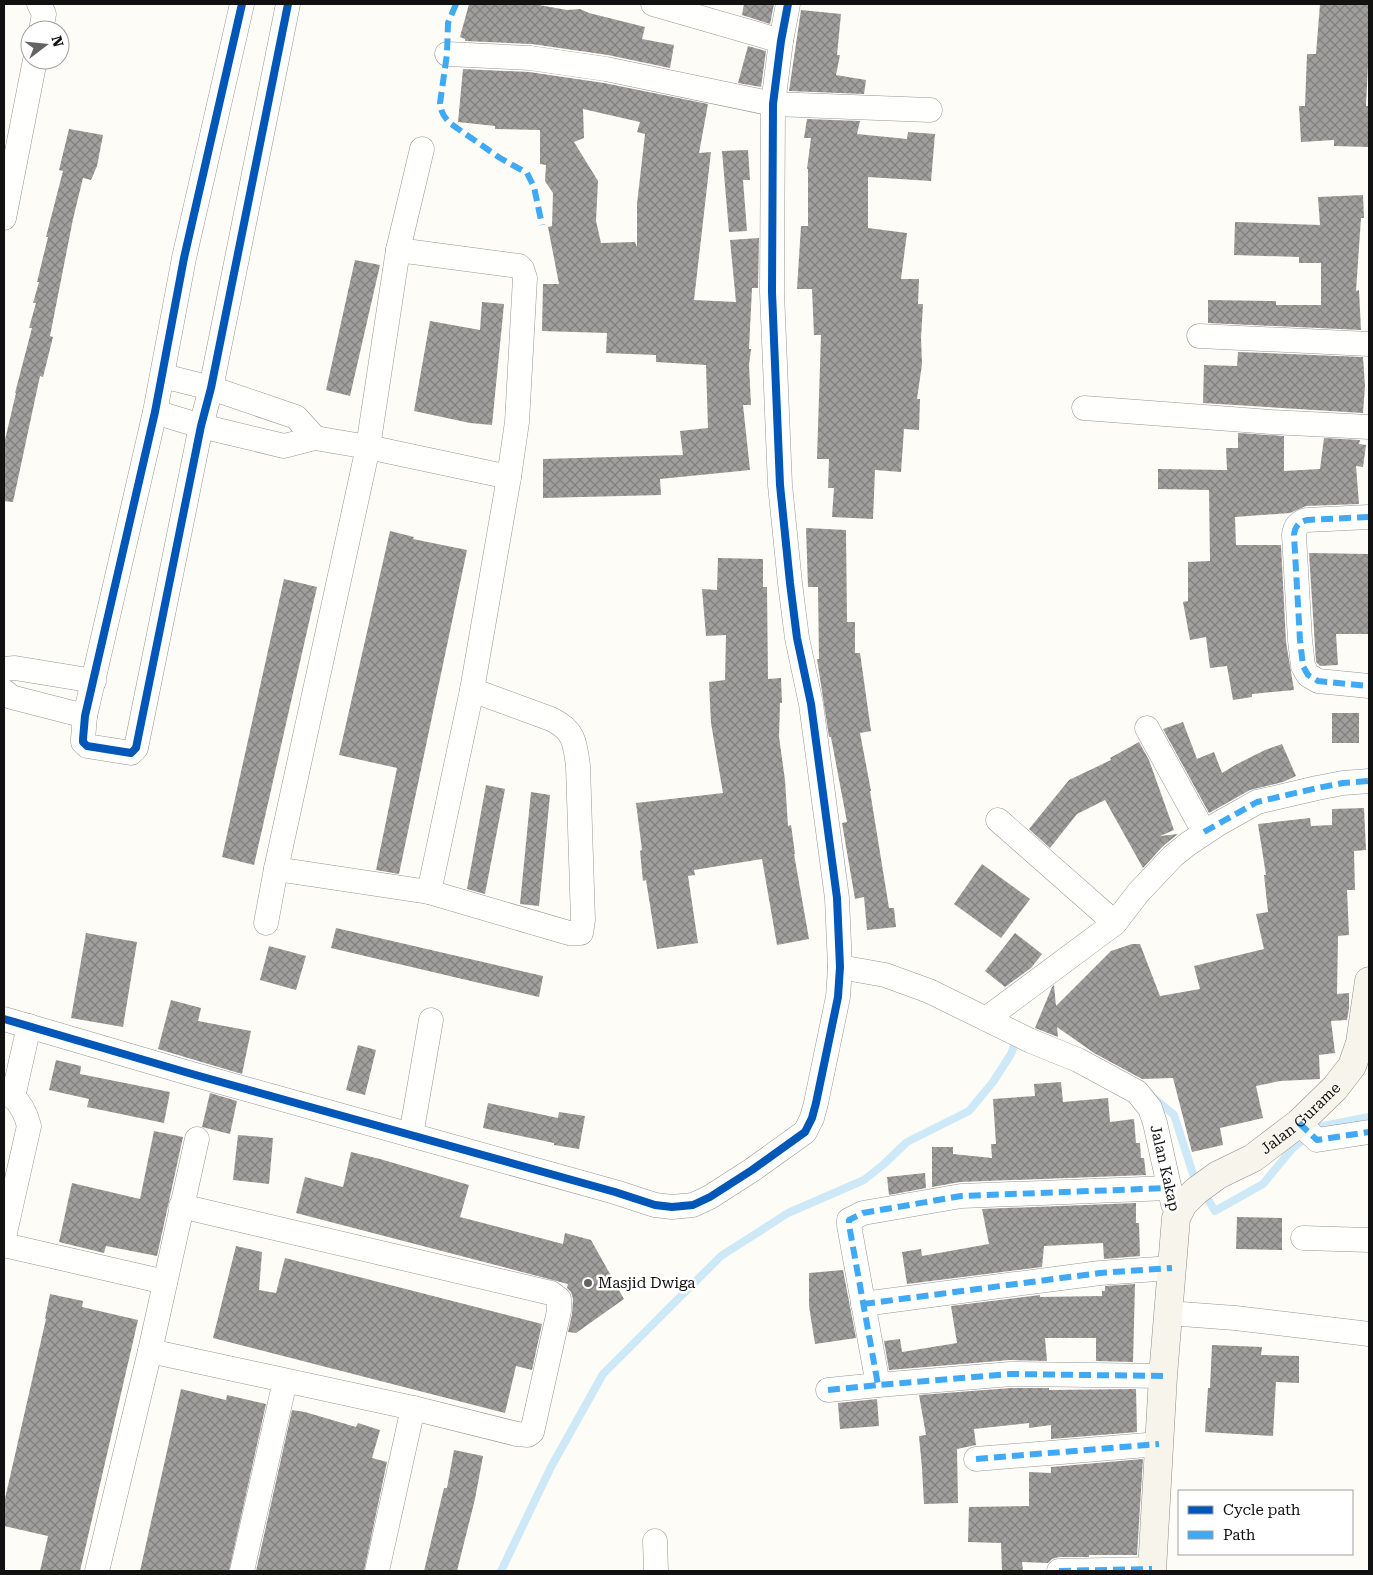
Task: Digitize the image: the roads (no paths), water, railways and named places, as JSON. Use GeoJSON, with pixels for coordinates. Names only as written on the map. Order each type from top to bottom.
{"type":"FeatureCollection","features":[{"type":"Feature","properties":{"kind":"street"},"geometry":{"type":"LineString","coordinates":[[39,4],[44,14],[43,20]]}},
{"type":"Feature","properties":{"kind":"street"},"geometry":{"type":"LineString","coordinates":[[242,4],[184,258],[163,376],[85,716],[83,739],[87,746],[131,753],[134,751],[201,426],[211,388],[288,4]]}},
{"type":"Feature","properties":{"kind":"street"},"geometry":{"type":"LineString","coordinates":[[653,4],[781,41]]}},
{"type":"Feature","properties":{"kind":"street"},"geometry":{"type":"LineString","coordinates":[[4,1019],[655,1205],[672,1207],[693,1205],[710,1197],[752,1170],[799,1136],[809,1126],[816,1103],[838,997],[840,967],[837,898],[830,840],[811,704],[798,638],[782,504],[772,292],[773,104],[788,4]]}},
{"type":"Feature","properties":{"kind":"street"},"geometry":{"type":"LineString","coordinates":[[447,54],[530,58],[606,69],[773,104],[930,110]]}},
{"type":"Feature","properties":{"kind":"street"},"geometry":{"type":"LineString","coordinates":[[4,218],[33,70]]}},
{"type":"Feature","properties":{"kind":"street"},"geometry":{"type":"LineString","coordinates":[[266,923],[276,869],[368,447],[398,250],[422,150]]}},
{"type":"Feature","properties":{"kind":"street"},"geometry":{"type":"LineString","coordinates":[[398,250],[519,266],[522,269],[524,283],[517,422],[509,477],[472,690],[429,892]]}},
{"type":"Feature","properties":{"kind":"street"},"geometry":{"type":"LineString","coordinates":[[1199,336],[1369,344]]}},
{"type":"Feature","properties":{"kind":"street"},"geometry":{"type":"LineString","coordinates":[[163,376],[211,388],[296,417],[315,438]]}},
{"type":"Feature","properties":{"kind":"street"},"geometry":{"type":"LineString","coordinates":[[1084,408],[1369,427]]}},
{"type":"Feature","properties":{"kind":"street"},"geometry":{"type":"LineString","coordinates":[[155,412],[201,426],[284,446],[315,438],[368,447],[509,477]]}},
{"type":"Feature","properties":{"kind":"street"},"geometry":{"type":"LineString","coordinates":[[1369,517],[1307,520],[1300,522],[1294,535],[1300,640],[1305,671],[1318,681],[1369,686]]}},
{"type":"Feature","properties":{"kind":"street"},"geometry":{"type":"LineString","coordinates":[[4,669],[15,668],[94,681]]}},
{"type":"Feature","properties":{"kind":"street"},"geometry":{"type":"LineString","coordinates":[[276,869],[429,892],[569,933],[581,933],[583,920],[578,766],[571,734],[563,725],[551,719],[472,690]]}},
{"type":"Feature","properties":{"kind":"street"},"geometry":{"type":"LineString","coordinates":[[4,691],[11,697],[85,716]]}},
{"type":"Feature","properties":{"kind":"street"},"geometry":{"type":"LineString","coordinates":[[1147,728],[1204,832]]}},
{"type":"Feature","properties":{"kind":"street"},"geometry":{"type":"LineString","coordinates":[[986,1019],[1115,922],[1155,874],[1173,856],[1204,832],[1257,802],[1317,788],[1369,781]]}},
{"type":"Feature","properties":{"kind":"street"},"geometry":{"type":"LineString","coordinates":[[998,820],[1115,922]]}},
{"type":"Feature","properties":{"kind":"street","name":"Jalan Kakap"},"geometry":{"type":"LineString","coordinates":[[840,967],[885,975],[906,982],[1031,1041],[1078,1060],[1137,1092],[1150,1108],[1182,1190]]}},
{"type":"Feature","properties":{"kind":"street","name":"Jalan Gurame"},"geometry":{"type":"LineString","coordinates":[[1176,1218],[1183,1204],[1182,1190],[1218,1175],[1308,1131],[1335,1088],[1352,1066],[1360,1042],[1369,981]]}},
{"type":"Feature","properties":{"kind":"street"},"geometry":{"type":"LineString","coordinates":[[411,1135],[431,1020]]}},
{"type":"Feature","properties":{"kind":"street"},"geometry":{"type":"LineString","coordinates":[[4,1237],[9,1193],[28,1126],[26,1115],[9,1089],[30,1026]]}},
{"type":"Feature","properties":{"kind":"street"},"geometry":{"type":"LineString","coordinates":[[1308,1131],[1369,1132]]}},
{"type":"Feature","properties":{"kind":"street"},"geometry":{"type":"LineString","coordinates":[[97,1571],[150,1351],[197,1139]]}},
{"type":"Feature","properties":{"kind":"street"},"geometry":{"type":"LineString","coordinates":[[878,1385],[849,1225],[849,1220],[853,1217],[892,1207],[960,1196],[1182,1190]]}},
{"type":"Feature","properties":{"kind":"street"},"geometry":{"type":"LineString","coordinates":[[150,1351],[528,1435],[532,1432],[559,1311],[559,1299],[551,1293],[534,1288],[181,1206]]}},
{"type":"Feature","properties":{"kind":"street","name":"Jalan Kakap"},"geometry":{"type":"LineString","coordinates":[[1152,1570],[1163,1376],[1176,1218]]}},
{"type":"Feature","properties":{"kind":"street"},"geometry":{"type":"LineString","coordinates":[[1303,1238],[1369,1240]]}},
{"type":"Feature","properties":{"kind":"street"},"geometry":{"type":"LineString","coordinates":[[4,1245],[165,1282]]}},
{"type":"Feature","properties":{"kind":"street"},"geometry":{"type":"LineString","coordinates":[[863,1304],[1100,1273],[1172,1268]]}},
{"type":"Feature","properties":{"kind":"street"},"geometry":{"type":"LineString","coordinates":[[1168,1313],[1235,1318],[1369,1334]]}},
{"type":"Feature","properties":{"kind":"street"},"geometry":{"type":"LineString","coordinates":[[828,1390],[1011,1374],[1163,1376]]}},
{"type":"Feature","properties":{"kind":"street"},"geometry":{"type":"LineString","coordinates":[[242,1571],[285,1380]]}},
{"type":"Feature","properties":{"kind":"street"},"geometry":{"type":"LineString","coordinates":[[377,1571],[413,1408]]}},
{"type":"Feature","properties":{"kind":"street"},"geometry":{"type":"LineString","coordinates":[[976,1459],[1159,1444]]}},
{"type":"Feature","properties":{"kind":"street"},"geometry":{"type":"LineString","coordinates":[[655,1541],[656,1571]]}},
{"type":"Feature","properties":{"kind":"street"},"geometry":{"type":"LineString","coordinates":[[1059,1571],[1152,1570]]}},
{"type":"Feature","properties":{"kind":"waterway"},"geometry":{"type":"LineString","coordinates":[[501,1571],[551,1467],[603,1374],[721,1256],[788,1213],[864,1180],[907,1142],[969,1111],[993,1082],[1011,1054],[1018,1036]]}},
{"type":"Feature","properties":{"kind":"waterway"},"geometry":{"type":"LineString","coordinates":[[1154,1098],[1174,1115],[1193,1174],[1215,1211],[1263,1184],[1292,1149],[1318,1127],[1369,1117]]}},
{"type":"Feature","properties":{"kind":"place","name":"Masjid Dwiga"},"geometry":{"type":"Point","coordinates":[588,1283]}}]}
